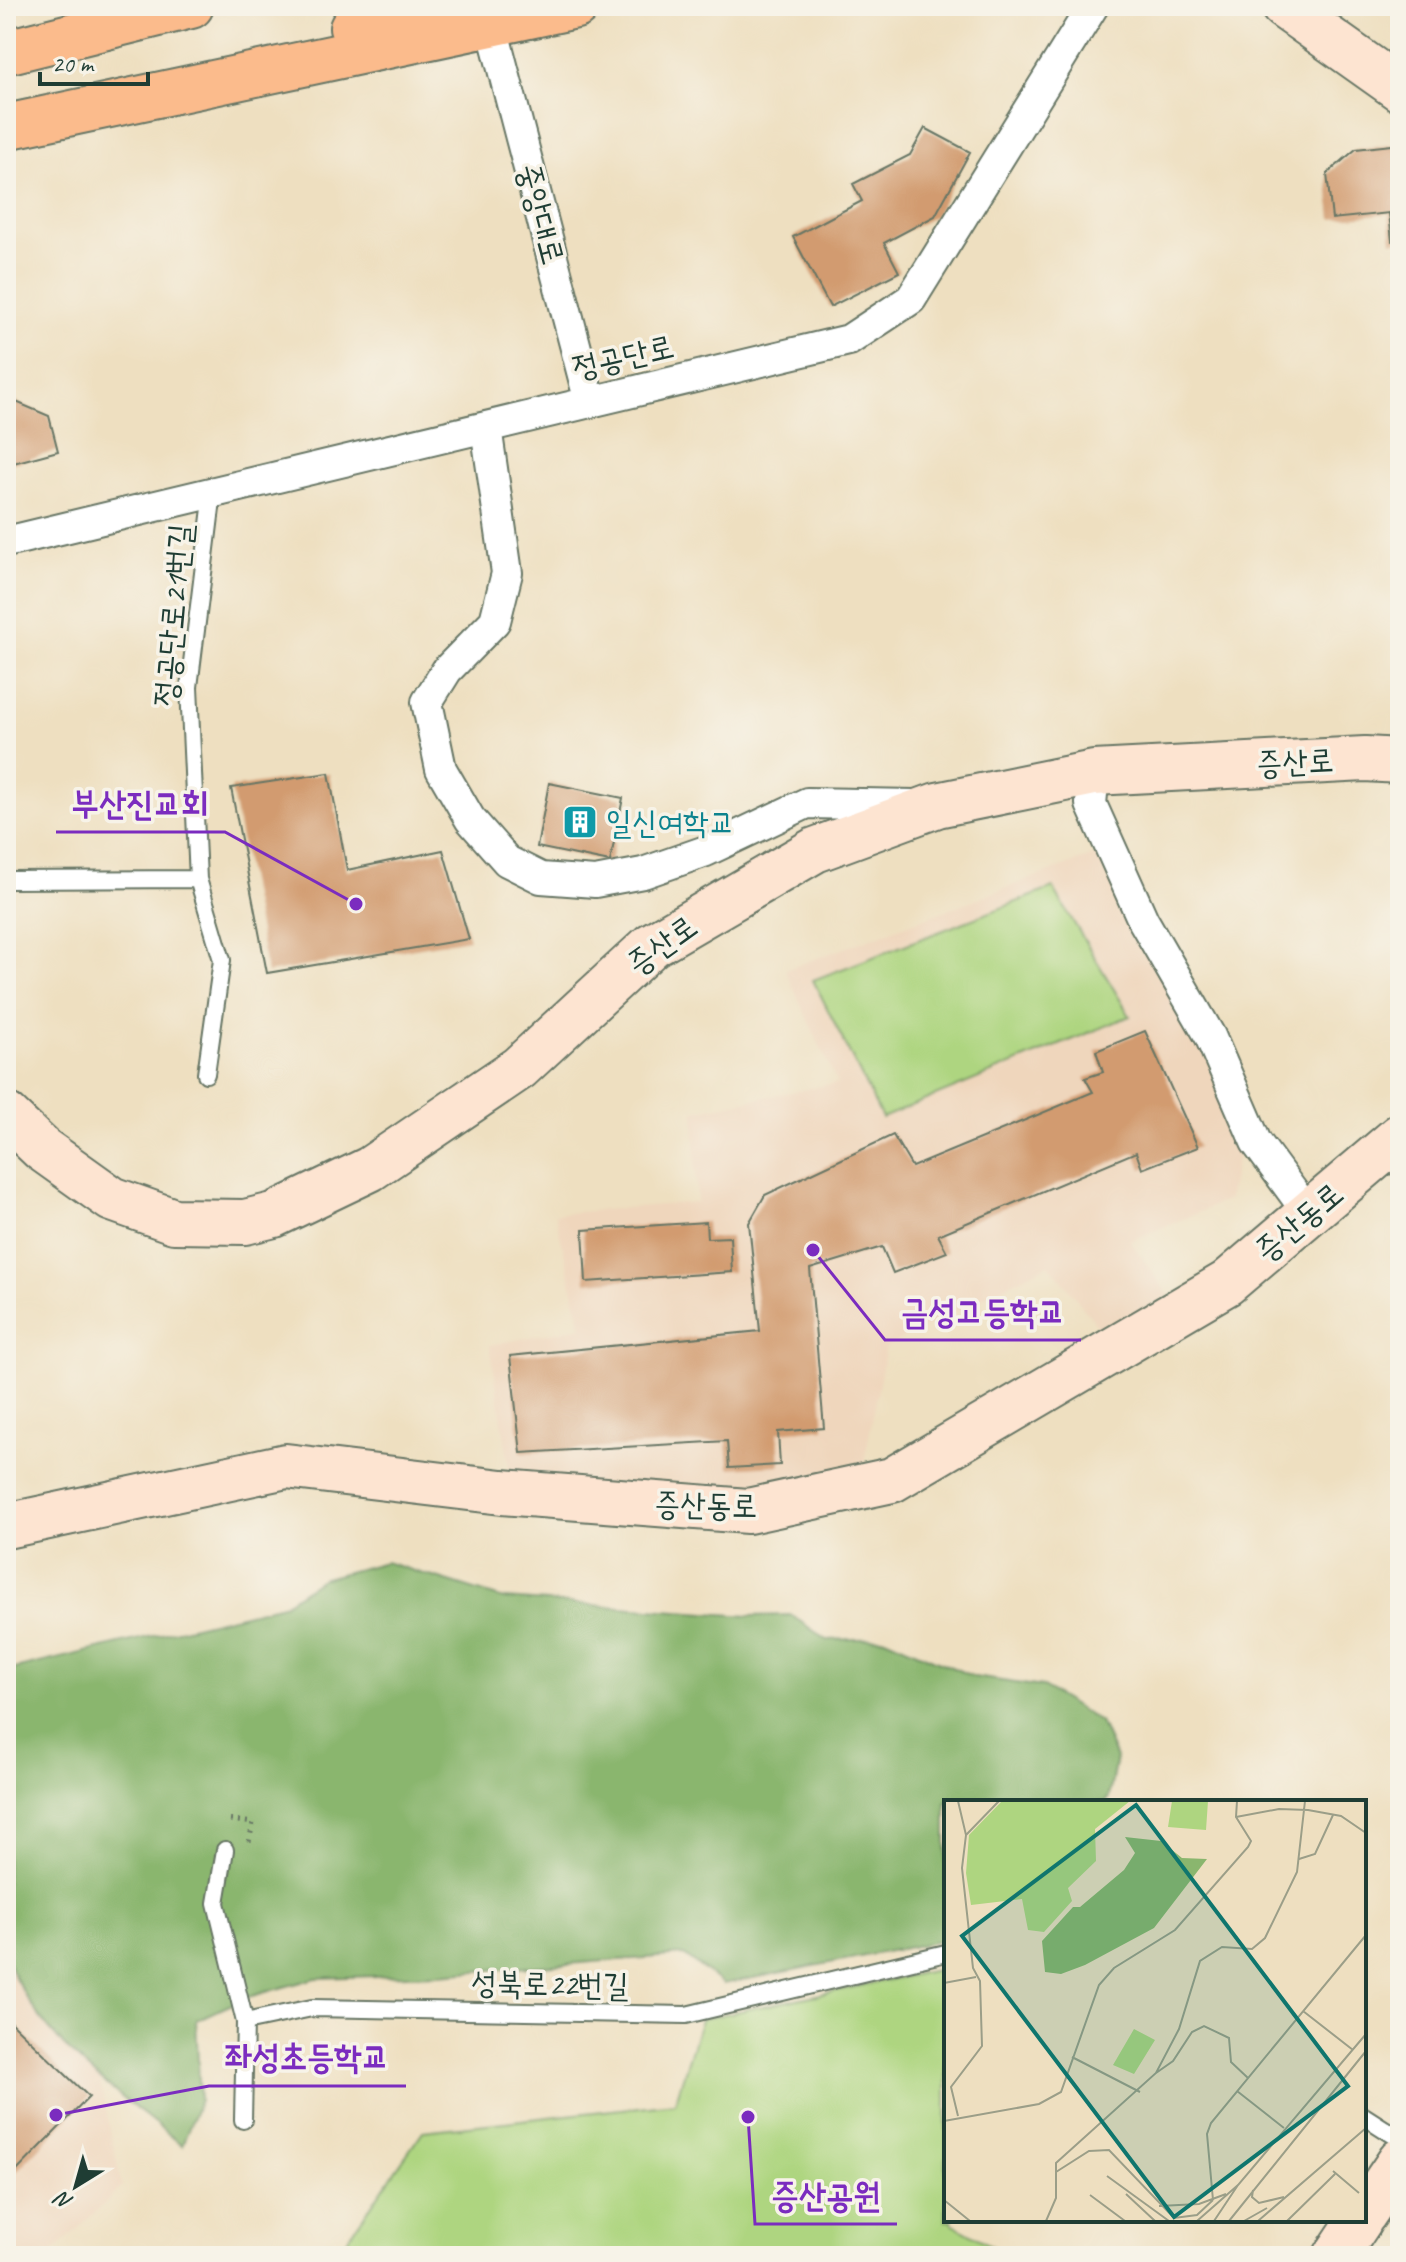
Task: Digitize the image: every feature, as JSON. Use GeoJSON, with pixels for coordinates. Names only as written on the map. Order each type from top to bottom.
{"type":"FeatureCollection","features":[{"type":"Feature","properties":{"kind":"main road"},"geometry":{"type":"LineString","coordinates":[[6,52],[191,6]]}},
{"type":"Feature","properties":{"kind":"main road"},"geometry":{"type":"LineString","coordinates":[[192,85],[252,55],[405,14],[415,6]]}},
{"type":"Feature","properties":{"kind":"main road"},"geometry":{"type":"LineString","coordinates":[[6,127],[192,85],[492,27],[576,6]]}},
{"type":"Feature","properties":{"kind":"street","name":"정공단로"},"geometry":{"type":"LineString","coordinates":[[6,542],[849,340],[911,299],[1093,6]]}},
{"type":"Feature","properties":{"kind":"street"},"geometry":{"type":"LineString","coordinates":[[1283,6],[1400,89]]}},
{"type":"Feature","properties":{"kind":"street","name":"중앙대로"},"geometry":{"type":"LineString","coordinates":[[492,27],[590,402]]}},
{"type":"Feature","properties":{"kind":"street"},"geometry":{"type":"LineString","coordinates":[[486,427],[507,573],[495,621],[447,670],[427,702],[441,769],[470,819],[507,861],[541,878],[595,882],[643,873],[706,851],[807,803],[937,805]]}},
{"type":"Feature","properties":{"kind":"street","name":"증산로"},"geometry":{"type":"LineString","coordinates":[[6,1115],[42,1149],[112,1199],[174,1221],[245,1222],[274,1215],[370,1169],[519,1068],[652,945],[815,850],[937,805],[1094,773],[1365,759],[1400,761]]}},
{"type":"Feature","properties":{"kind":"street"},"geometry":{"type":"LineString","coordinates":[[1094,773],[1091,804],[1143,920],[1210,1036],[1256,1142],[1309,1214]]}},
{"type":"Feature","properties":{"kind":"street","name":"증산동로"},"geometry":{"type":"LineString","coordinates":[[6,1526],[286,1466],[517,1494],[748,1511],[892,1480],[1227,1283],[1400,1136]]}},
{"type":"Feature","properties":{"kind":"street"},"geometry":{"type":"LineString","coordinates":[[1366,2211],[1400,2161]]}},
{"type":"Feature","properties":{"kind":"street"},"geometry":{"type":"LineString","coordinates":[[1336,2256],[1359,2222]]}},
{"type":"Feature","properties":{"kind":"lane","name":"정공단로21번길"},"geometry":{"type":"LineString","coordinates":[[206,1074],[222,960],[198,879],[189,687],[213,492]]}},
{"type":"Feature","properties":{"kind":"lane"},"geometry":{"type":"LineString","coordinates":[[6,880],[198,879]]}},
{"type":"Feature","properties":{"kind":"lane"},"geometry":{"type":"LineString","coordinates":[[225,1850],[216,1903],[245,2022],[243,2120]]}},
{"type":"Feature","properties":{"kind":"lane","name":"성북로22번길"},"geometry":{"type":"LineString","coordinates":[[245,2022],[312,2008],[686,2015],[944,1953]]}},
{"type":"Feature","properties":{"kind":"lane"},"geometry":{"type":"LineString","coordinates":[[1366,2117],[1400,2139]]}},
{"type":"Feature","properties":{"kind":"shaded area"},"geometry":{"type":"Polygon","coordinates":[[[1101,853],[1247,1112],[1228,1200],[1130,1241],[1170,1297],[1102,1331],[1049,1264],[886,1347],[865,1457],[867,1470],[740,1500],[512,1485],[490,1345],[582,1327],[555,1214],[697,1202],[694,1111],[837,1083],[785,970],[1101,853]]]}},
{"type":"Feature","properties":{"kind":"shaded area"},"geometry":{"type":"Polygon","coordinates":[[[6,1874],[92,2043],[122,2187],[49,2256],[6,2256],[6,1874]]]}},
{"type":"Feature","properties":{"kind":"green space"},"geometry":{"type":"Polygon","coordinates":[[[1053,888],[1130,1016],[882,1118],[813,980],[1053,888]]]}},
{"type":"Feature","properties":{"kind":"green space"},"geometry":{"type":"Polygon","coordinates":[[[385,1562],[504,1599],[749,1616],[791,1615],[827,1640],[885,1638],[974,1677],[1043,1687],[1100,1722],[1116,1758],[1109,1797],[1107,1800],[944,1800],[944,1940],[723,1984],[684,1955],[438,1974],[316,1978],[248,1997],[196,2020],[200,2100],[182,2145],[80,2062],[58,2039],[37,2014],[6,1956],[6,1671],[282,1605],[321,1579],[385,1562]]]}},
{"type":"Feature","properties":{"kind":"green space"},"geometry":{"type":"Polygon","coordinates":[[[944,1968],[944,2222],[952,2222],[1009,2256],[336,2256],[423,2131],[675,2103],[701,2019],[944,1968]]]}},
{"type":"Feature","properties":{"kind":"building"},"geometry":{"type":"Polygon","coordinates":[[[925,128],[970,152],[935,216],[884,243],[899,272],[830,307],[793,237],[862,201],[853,184],[910,155],[925,128]]]}},
{"type":"Feature","properties":{"kind":"building"},"geometry":{"type":"Polygon","coordinates":[[[1400,144],[1400,240],[1392,241],[1389,213],[1332,219],[1327,174],[1356,149],[1400,144]]]}},
{"type":"Feature","properties":{"kind":"building"},"geometry":{"type":"Polygon","coordinates":[[[6,390],[9,399],[49,416],[58,451],[6,465],[6,390]]]}},
{"type":"Feature","properties":{"kind":"building"},"geometry":{"type":"Polygon","coordinates":[[[329,773],[347,870],[443,850],[469,939],[267,973],[231,788],[329,773]]]}},
{"type":"Feature","properties":{"kind":"building","name":"일신여학교"},"geometry":{"type":"Polygon","coordinates":[[[549,783],[623,798],[610,862],[537,847],[549,783]]]}},
{"type":"Feature","properties":{"kind":"building"},"geometry":{"type":"Polygon","coordinates":[[[1145,1031],[1198,1147],[1142,1169],[1136,1152],[938,1235],[947,1252],[893,1273],[882,1247],[810,1269],[824,1428],[778,1432],[780,1465],[729,1468],[727,1441],[521,1453],[510,1356],[760,1331],[749,1223],[765,1195],[893,1135],[912,1167],[1093,1092],[1085,1078],[1103,1072],[1096,1051],[1145,1031]]]}},
{"type":"Feature","properties":{"kind":"building"},"geometry":{"type":"Polygon","coordinates":[[[706,1222],[707,1238],[730,1237],[732,1272],[586,1282],[583,1230],[706,1222]]]}},
{"type":"Feature","properties":{"kind":"building"},"geometry":{"type":"Polygon","coordinates":[[[11,2022],[89,2097],[6,2182],[6,2026],[11,2022]]]}},
{"type":"Feature","properties":{"kind":"place","name":"일신여학교"},"geometry":{"type":"Point","coordinates":[580,822]}},
{"type":"Feature","properties":{"kind":"place","name":"부산진교회"},"geometry":{"type":"Point","coordinates":[356,904]}},
{"type":"Feature","properties":{"kind":"place","name":"금성고등학교"},"geometry":{"type":"Point","coordinates":[813,1250]}},
{"type":"Feature","properties":{"kind":"place","name":"좌성초등학교"},"geometry":{"type":"Point","coordinates":[56,2115]}},
{"type":"Feature","properties":{"kind":"place","name":"증산공원"},"geometry":{"type":"Point","coordinates":[748,2117]}}]}
